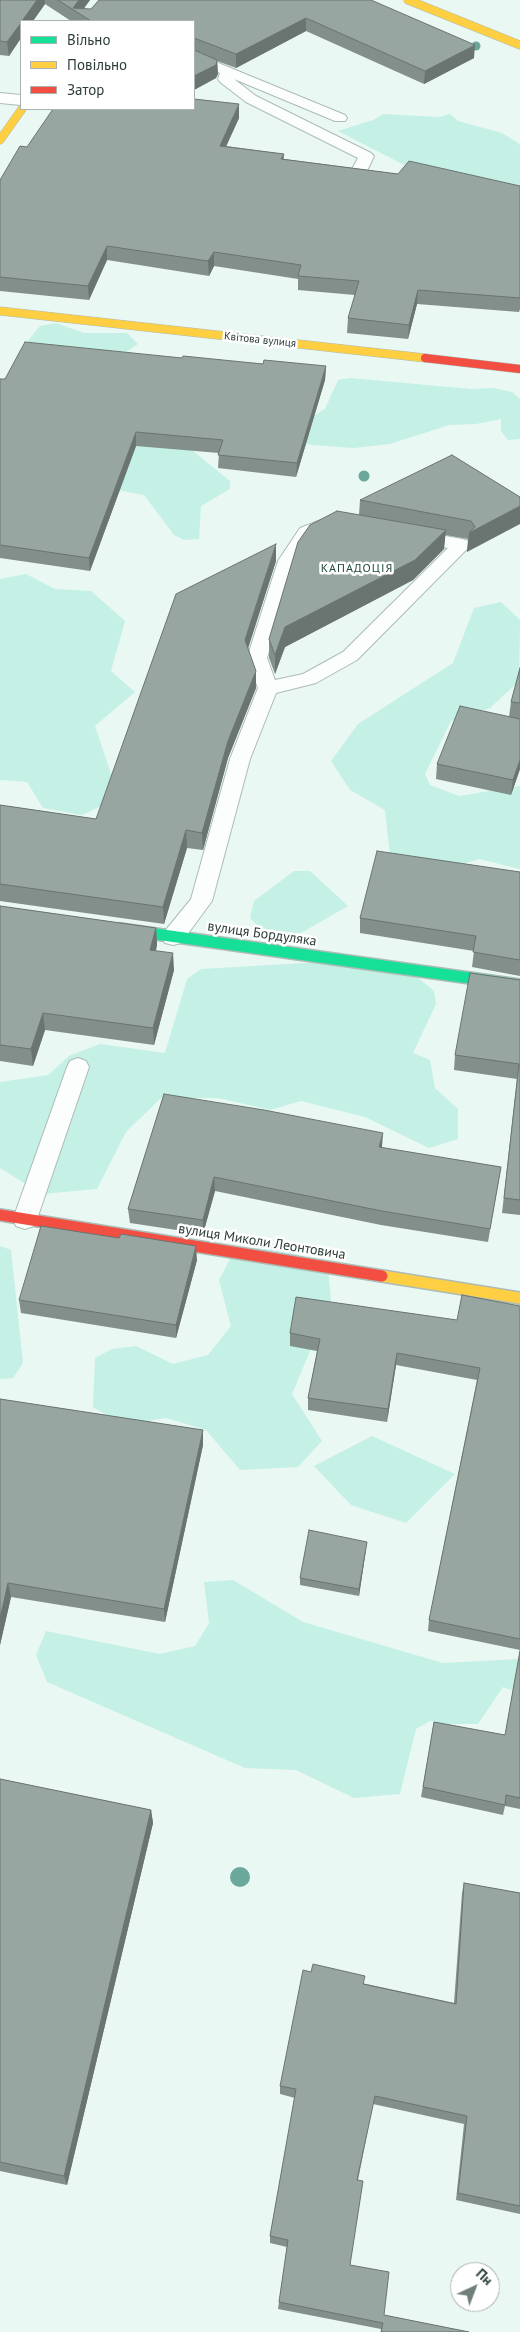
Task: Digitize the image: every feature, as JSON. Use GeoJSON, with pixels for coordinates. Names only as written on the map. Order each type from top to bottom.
{"type":"FeatureCollection","features":[{"type":"Feature","properties":{"kind":"street"},"geometry":{"type":"LineString","coordinates":[[408,0],[520,45]]}},
{"type":"Feature","properties":{"kind":"street"},"geometry":{"type":"LineString","coordinates":[[0,98],[20,100]]}},
{"type":"Feature","properties":{"kind":"street"},"geometry":{"type":"LineString","coordinates":[[0,140],[21,110]]}},
{"type":"Feature","properties":{"kind":"street","name":"Квітова вулиця"},"geometry":{"type":"LineString","coordinates":[[0,311],[520,369]]}},
{"type":"Feature","properties":{"kind":"street","name":"вулиця Бордуляка"},"geometry":{"type":"LineString","coordinates":[[106,927],[520,986]]}},
{"type":"Feature","properties":{"kind":"street","name":"вулиця Миколи Леонтовича"},"geometry":{"type":"LineString","coordinates":[[0,1215],[520,1298]]}},
{"type":"Feature","properties":{"kind":"lane"},"geometry":{"type":"LineString","coordinates":[[195,57],[340,118]]}},
{"type":"Feature","properties":{"kind":"lane"},"geometry":{"type":"LineString","coordinates":[[228,71],[225,79],[251,98],[366,156],[360,169]]}},
{"type":"Feature","properties":{"kind":"lane"},"geometry":{"type":"LineString","coordinates":[[173,936],[201,901],[240,759],[268,688],[257,658],[287,561],[306,532],[330,522],[340,523]]}},
{"type":"Feature","properties":{"kind":"lane"},"geometry":{"type":"LineString","coordinates":[[268,688],[309,679],[350,656],[462,545],[396,533]]}},
{"type":"Feature","properties":{"kind":"lane"},"geometry":{"type":"LineString","coordinates":[[25,1219],[78,1067]]}},
{"type":"Feature","properties":{"kind":"green space"},"geometry":{"type":"Polygon","coordinates":[[[383,114],[439,117],[450,114],[458,121],[502,133],[518,143],[520,145],[520,201],[416,171],[338,131],[373,120],[383,114]]]}},
{"type":"Feature","properties":{"kind":"green space"},"geometry":{"type":"Polygon","coordinates":[[[56,323],[84,333],[127,333],[138,344],[123,354],[78,347],[47,367],[18,353],[40,326],[56,323]]]}},
{"type":"Feature","properties":{"kind":"green space"},"geometry":{"type":"Polygon","coordinates":[[[350,378],[471,389],[493,388],[512,392],[520,399],[520,439],[508,440],[501,431],[501,419],[476,424],[449,425],[390,444],[354,448],[313,445],[278,437],[325,409],[338,380],[350,378]]]}},
{"type":"Feature","properties":{"kind":"green space"},"geometry":{"type":"Polygon","coordinates":[[[0,427],[176,437],[230,481],[230,489],[201,506],[199,539],[184,540],[174,535],[144,495],[46,476],[0,427]]]}},
{"type":"Feature","properties":{"kind":"green space"},"geometry":{"type":"Polygon","coordinates":[[[26,574],[55,589],[91,591],[125,621],[111,671],[135,692],[95,726],[119,798],[82,815],[43,808],[27,782],[0,780],[0,579],[26,574]]]}},
{"type":"Feature","properties":{"kind":"green space"},"geometry":{"type":"Polygon","coordinates":[[[501,602],[520,620],[519,681],[490,708],[451,721],[425,774],[430,785],[459,796],[520,786],[520,869],[479,859],[446,869],[390,856],[385,810],[350,790],[331,761],[358,724],[453,663],[474,608],[501,602]]]}},
{"type":"Feature","properties":{"kind":"green space"},"geometry":{"type":"Polygon","coordinates":[[[294,871],[310,871],[348,906],[301,933],[266,934],[250,918],[254,901],[294,871]]]}},
{"type":"Feature","properties":{"kind":"green space"},"geometry":{"type":"Polygon","coordinates":[[[373,959],[409,970],[434,991],[436,1004],[413,1053],[430,1060],[435,1088],[458,1109],[458,1139],[429,1148],[365,1117],[301,1101],[270,1110],[218,1098],[161,1098],[126,1132],[97,1189],[42,1194],[0,1168],[0,1082],[48,1075],[69,1056],[100,1044],[165,1053],[187,979],[201,969],[373,959]]]}},
{"type":"Feature","properties":{"kind":"green space"},"geometry":{"type":"Polygon","coordinates":[[[275,1245],[328,1268],[331,1301],[292,1394],[322,1441],[298,1467],[240,1470],[206,1430],[166,1418],[123,1425],[93,1407],[95,1358],[112,1349],[136,1346],[173,1364],[208,1355],[231,1326],[219,1280],[234,1251],[275,1245]]]}},
{"type":"Feature","properties":{"kind":"green space"},"geometry":{"type":"Polygon","coordinates":[[[0,1246],[11,1250],[23,1363],[13,1378],[0,1379],[0,1246]]]}},
{"type":"Feature","properties":{"kind":"green space"},"geometry":{"type":"Polygon","coordinates":[[[372,1436],[455,1474],[406,1523],[351,1505],[314,1466],[372,1436]]]}},
{"type":"Feature","properties":{"kind":"green space"},"geometry":{"type":"Polygon","coordinates":[[[233,1580],[303,1622],[443,1663],[520,1659],[520,1693],[503,1687],[478,1724],[445,1724],[430,1721],[416,1729],[400,1794],[354,1798],[296,1770],[245,1768],[47,1682],[36,1655],[46,1631],[160,1654],[195,1646],[209,1623],[204,1582],[233,1580]]]}},
{"type":"Feature","properties":{"kind":"building"},"geometry":{"type":"Polygon","coordinates":[[[0,0],[37,0],[23,20],[20,20],[20,24],[7,42],[0,41],[0,0]]]}},
{"type":"Feature","properties":{"kind":"building"},"geometry":{"type":"Polygon","coordinates":[[[58,0],[79,0],[73,8],[91,9],[99,0],[371,0],[475,45],[425,71],[306,18],[236,54],[195,38],[195,20],[89,20],[58,0]]]}},
{"type":"Feature","properties":{"kind":"building"},"geometry":{"type":"Polygon","coordinates":[[[195,50],[217,60],[216,65],[195,76],[195,50]]]}},
{"type":"Feature","properties":{"kind":"building"},"geometry":{"type":"Polygon","coordinates":[[[195,99],[239,104],[220,146],[284,154],[281,159],[398,174],[409,161],[520,186],[520,298],[418,290],[409,325],[348,318],[359,281],[298,276],[301,265],[214,252],[208,261],[107,246],[88,286],[0,277],[0,180],[20,146],[27,147],[52,110],[195,110],[195,99]]]}},
{"type":"Feature","properties":{"kind":"building"},"geometry":{"type":"Polygon","coordinates":[[[25,342],[182,358],[183,356],[263,364],[264,360],[326,366],[297,463],[218,455],[223,440],[136,432],[89,558],[0,545],[0,379],[5,379],[25,342]]]}},
{"type":"Feature","properties":{"kind":"building"},"geometry":{"type":"Polygon","coordinates":[[[452,455],[520,497],[520,506],[469,533],[475,527],[471,521],[360,500],[452,455]]]}},
{"type":"Feature","properties":{"kind":"building"},"geometry":{"type":"Polygon","coordinates":[[[337,511],[446,530],[415,560],[285,627],[275,655],[269,639],[298,542],[310,525],[337,511]]]}},
{"type":"Feature","properties":{"kind":"building"},"geometry":{"type":"Polygon","coordinates":[[[276,544],[245,640],[256,671],[228,741],[202,833],[186,830],[163,907],[0,884],[0,805],[96,819],[176,594],[276,544]]]}},
{"type":"Feature","properties":{"kind":"building"},"geometry":{"type":"Polygon","coordinates":[[[520,668],[520,703],[511,702],[520,668]]]}},
{"type":"Feature","properties":{"kind":"building"},"geometry":{"type":"Polygon","coordinates":[[[460,706],[520,719],[520,760],[513,780],[437,764],[460,706]]]}},
{"type":"Feature","properties":{"kind":"building"},"geometry":{"type":"Polygon","coordinates":[[[377,851],[520,872],[520,960],[473,952],[476,936],[360,918],[377,851]]]}},
{"type":"Feature","properties":{"kind":"building"},"geometry":{"type":"Polygon","coordinates":[[[0,906],[156,928],[150,950],[173,953],[153,1028],[43,1013],[31,1049],[0,1045],[0,906]]]}},
{"type":"Feature","properties":{"kind":"building"},"geometry":{"type":"Polygon","coordinates":[[[470,973],[520,980],[520,1200],[504,1198],[519,1064],[455,1055],[470,973]]]}},
{"type":"Feature","properties":{"kind":"building"},"geometry":{"type":"Polygon","coordinates":[[[164,1094],[264,1110],[383,1133],[379,1147],[501,1167],[490,1229],[382,1211],[214,1177],[203,1220],[128,1209],[164,1094]]]}},
{"type":"Feature","properties":{"kind":"building"},"geometry":{"type":"Polygon","coordinates":[[[41,1226],[119,1238],[121,1234],[196,1246],[176,1325],[19,1300],[41,1226]]]}},
{"type":"Feature","properties":{"kind":"building"},"geometry":{"type":"Polygon","coordinates":[[[462,1295],[520,1306],[520,1639],[429,1620],[480,1368],[397,1353],[388,1409],[308,1398],[320,1339],[290,1333],[296,1297],[457,1320],[462,1295]]]}},
{"type":"Feature","properties":{"kind":"building"},"geometry":{"type":"Polygon","coordinates":[[[0,1399],[203,1430],[164,1609],[8,1583],[0,1619],[0,1399]]]}},
{"type":"Feature","properties":{"kind":"building"},"geometry":{"type":"Polygon","coordinates":[[[309,1530],[367,1542],[359,1589],[300,1578],[309,1530]]]}},
{"type":"Feature","properties":{"kind":"building"},"geometry":{"type":"Polygon","coordinates":[[[520,1651],[520,1798],[506,1795],[505,1805],[423,1787],[434,1722],[505,1735],[520,1651]]]}},
{"type":"Feature","properties":{"kind":"building"},"geometry":{"type":"Polygon","coordinates":[[[0,1779],[151,1810],[64,2176],[0,2162],[0,1779]]]}},
{"type":"Feature","properties":{"kind":"building"},"geometry":{"type":"Polygon","coordinates":[[[464,1883],[520,1893],[520,2206],[458,2193],[467,2116],[375,2096],[357,2180],[363,2181],[350,2265],[389,2272],[384,2315],[469,2332],[381,2332],[383,2323],[279,2302],[288,2240],[270,2236],[296,2089],[280,2086],[303,1970],[311,1972],[313,1964],[365,1976],[363,1984],[456,2004],[464,1883]]]}},
{"type":"Feature","properties":{"kind":"traffic: fast"},"geometry":{"type":"LineString","coordinates":[[120,929],[520,985]]}},
{"type":"Feature","properties":{"kind":"traffic: slow"},"geometry":{"type":"LineString","coordinates":[[408,0],[520,45]]}},
{"type":"Feature","properties":{"kind":"traffic: slow"},"geometry":{"type":"LineString","coordinates":[[0,140],[21,110]]}},
{"type":"Feature","properties":{"kind":"traffic: slow"},"geometry":{"type":"LineString","coordinates":[[0,311],[425,358]]}},
{"type":"Feature","properties":{"kind":"traffic: slow"},"geometry":{"type":"LineString","coordinates":[[382,1276],[520,1298]]}},
{"type":"Feature","properties":{"kind":"traffic: jam"},"geometry":{"type":"LineString","coordinates":[[425,358],[520,369]]}},
{"type":"Feature","properties":{"kind":"traffic: jam"},"geometry":{"type":"LineString","coordinates":[[0,1215],[382,1276]]}},
{"type":"Feature","properties":{"kind":"district","name":"КАПАДОЦІЯ"},"geometry":{"type":"Point","coordinates":[357,569]}}]}
